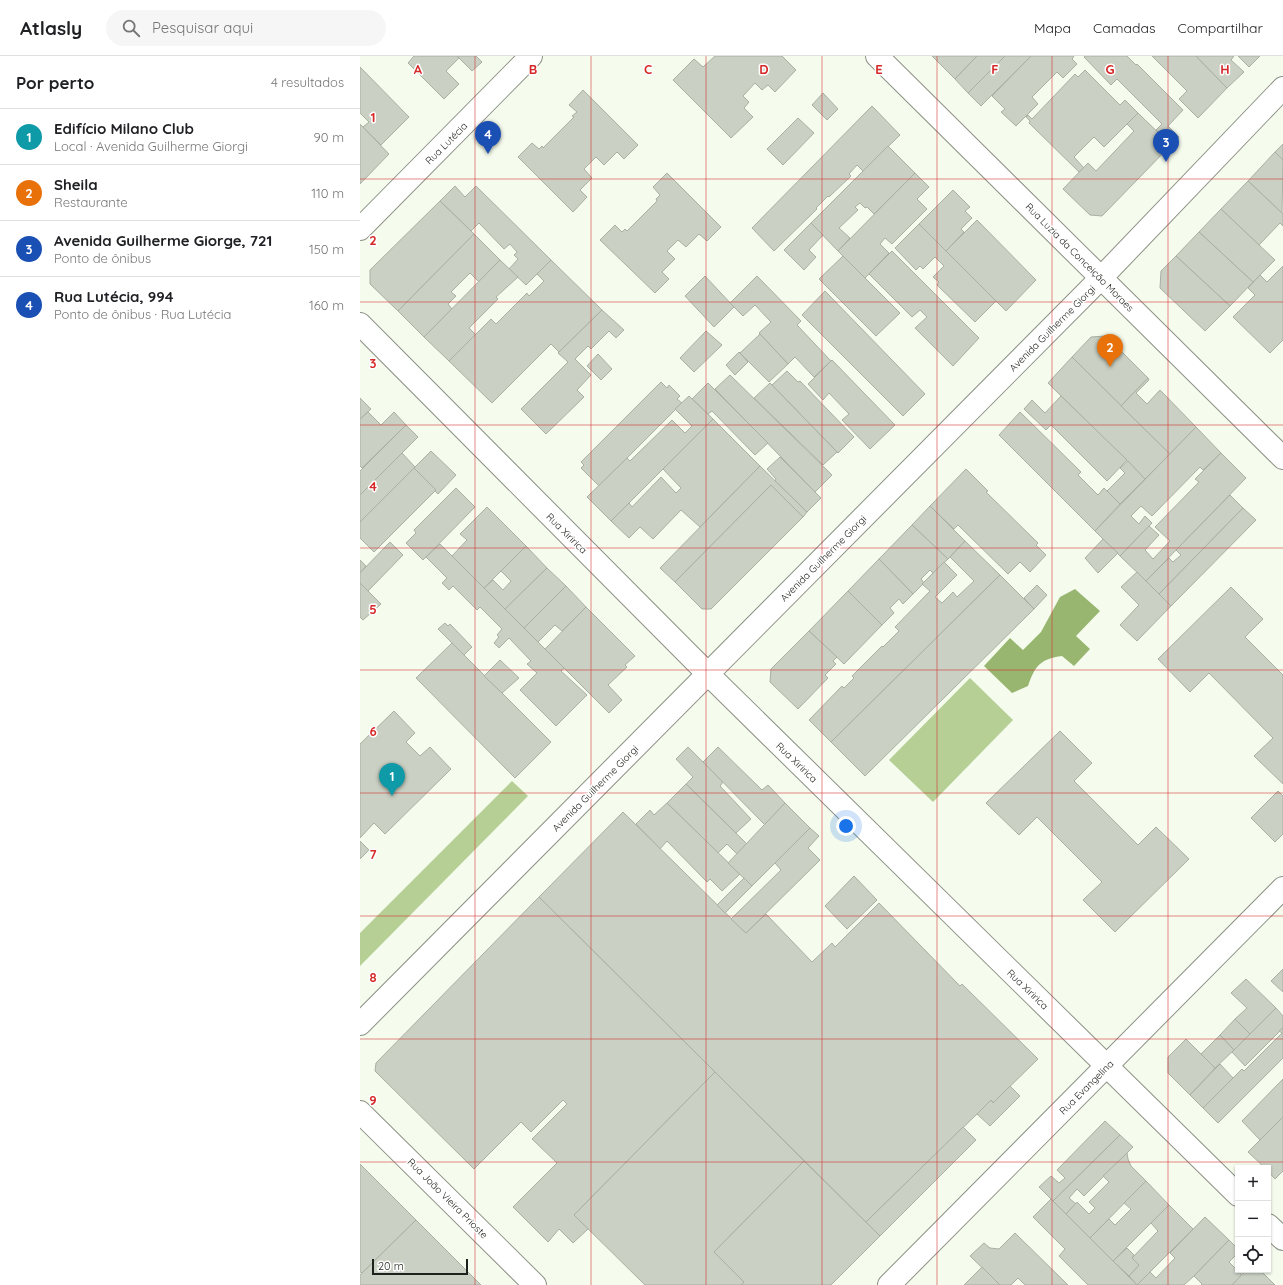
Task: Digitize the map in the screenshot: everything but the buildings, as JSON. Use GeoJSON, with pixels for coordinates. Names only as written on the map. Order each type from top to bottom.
{"type":"FeatureCollection","features":[{"type":"Feature","properties":{"kind":"street","name":"Rua Lutécia"},"geometry":{"type":"LineString","coordinates":[[360,229],[531,56]]}},
{"type":"Feature","properties":{"kind":"street","name":"Rua Luzia da Conceição Moraes"},"geometry":{"type":"LineString","coordinates":[[877,56],[1283,458]]}},
{"type":"Feature","properties":{"kind":"street","name":"Avenida Guilherme Giorgi"},"geometry":{"type":"LineString","coordinates":[[360,1024],[1101,278],[1283,88]]}},
{"type":"Feature","properties":{"kind":"street","name":"Rua Xiririca"},"geometry":{"type":"LineString","coordinates":[[360,324],[708,674],[1235,1192]]}},
{"type":"Feature","properties":{"kind":"street","name":"Rua Evangelina"},"geometry":{"type":"LineString","coordinates":[[889,1285],[1283,888]]}},
{"type":"Feature","properties":{"kind":"street","name":"Rua João Vieira Prioste"},"geometry":{"type":"LineString","coordinates":[[360,1112],[536,1285]]}},
{"type":"Feature","properties":{"kind":"street"},"geometry":{"type":"LineString","coordinates":[[1271,1228],[1283,1239]]}},
{"type":"Feature","properties":{"kind":"shaded area"},"geometry":{"type":"Polygon","coordinates":[[[1075,589],[1100,611],[1076,636],[1090,649],[1074,666],[1062,656],[1044,661],[1036,668],[1028,686],[1012,693],[984,666],[1010,638],[1023,650],[1041,632],[1060,597],[1075,589]]]}},
{"type":"Feature","properties":{"kind":"shaded area"},"geometry":{"type":"Polygon","coordinates":[[[970,678],[1013,720],[933,802],[889,760],[970,678]]]}},
{"type":"Feature","properties":{"kind":"shaded area"},"geometry":{"type":"Polygon","coordinates":[[[512,781],[528,796],[360,966],[360,933],[512,781]]]}},
{"type":"Feature","properties":{"kind":"place","name":"Rua Lutécia, 994"},"geometry":{"type":"Point","coordinates":[488,154]}},
{"type":"Feature","properties":{"kind":"place","name":"Avenida Guilherme Giorge, 721"},"geometry":{"type":"Point","coordinates":[1166,162]}},
{"type":"Feature","properties":{"kind":"place","name":"Sheila"},"geometry":{"type":"Point","coordinates":[1110,367]}},
{"type":"Feature","properties":{"kind":"place","name":"Edifício Milano Club"},"geometry":{"type":"Point","coordinates":[392,796]}}]}
